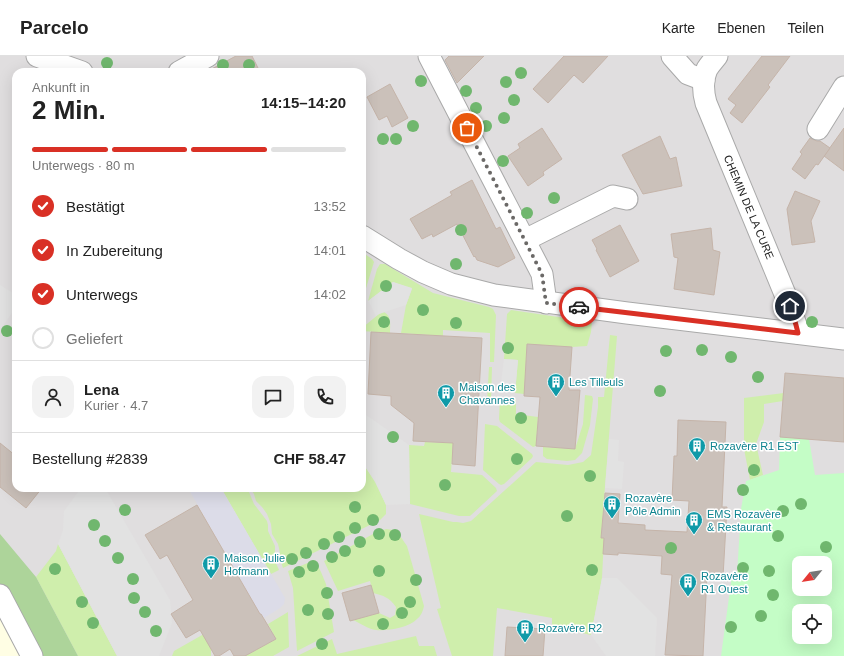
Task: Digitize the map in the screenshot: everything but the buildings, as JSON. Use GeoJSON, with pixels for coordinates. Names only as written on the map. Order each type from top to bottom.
{"type":"FeatureCollection","features":[{"type":"Feature","properties":{"kind":"street"},"geometry":{"type":"LineString","coordinates":[[37,56],[71,68]]}},
{"type":"Feature","properties":{"kind":"street"},"geometry":{"type":"LineString","coordinates":[[186,68],[208,56]]}},
{"type":"Feature","properties":{"kind":"street"},"geometry":{"type":"LineString","coordinates":[[429,56],[542,274],[546,303]]}},
{"type":"Feature","properties":{"kind":"street"},"geometry":{"type":"LineString","coordinates":[[672,56],[688,74],[704,80]]}},
{"type":"Feature","properties":{"kind":"street","name":"CHEMIN DE LA CURE"},"geometry":{"type":"LineString","coordinates":[[717,56],[707,69],[704,80],[703,92],[706,104],[787,299],[798,333]]}},
{"type":"Feature","properties":{"kind":"street"},"geometry":{"type":"LineString","coordinates":[[818,129],[844,87]]}},
{"type":"Feature","properties":{"kind":"street"},"geometry":{"type":"LineString","coordinates":[[525,240],[613,196],[627,199]]}},
{"type":"Feature","properties":{"kind":"street"},"geometry":{"type":"LineString","coordinates":[[366,238],[423,272],[451,284],[494,295],[546,303],[844,339]]}},
{"type":"Feature","properties":{"kind":"street"},"geometry":{"type":"LineString","coordinates":[[0,595],[32,656]]}},
{"type":"Feature","properties":{"kind":"shaded area"},"geometry":{"type":"Polygon","coordinates":[[[0,56],[844,56],[844,656],[0,656],[0,56]]]}},
{"type":"Feature","properties":{"kind":"shaded area"},"geometry":{"type":"Polygon","coordinates":[[[393,282],[412,288],[406,305],[376,316],[368,301],[393,282]]]}},
{"type":"Feature","properties":{"kind":"shaded area"},"geometry":{"type":"Polygon","coordinates":[[[0,285],[12,292],[12,313],[0,330],[0,285]]]}},
{"type":"Feature","properties":{"kind":"shaded area"},"geometry":{"type":"Polygon","coordinates":[[[504,359],[518,360],[515,393],[500,392],[504,359]]]}},
{"type":"Feature","properties":{"kind":"shaded area"},"geometry":{"type":"Polygon","coordinates":[[[366,415],[409,445],[410,504],[386,505],[375,482],[366,468],[366,415]]]}},
{"type":"Feature","properties":{"kind":"shaded area"},"geometry":{"type":"Polygon","coordinates":[[[609,439],[619,440],[618,461],[624,462],[622,489],[605,488],[609,439]]]}},
{"type":"Feature","properties":{"kind":"shaded area"},"geometry":{"type":"Polygon","coordinates":[[[78,492],[108,493],[170,600],[172,623],[159,656],[117,656],[58,544],[63,530],[64,511],[78,492]]]}},
{"type":"Feature","properties":{"kind":"shaded area"},"geometry":{"type":"Polygon","coordinates":[[[190,492],[223,492],[285,598],[284,604],[280,608],[264,618],[260,614],[190,492]]]}},
{"type":"Feature","properties":{"kind":"shaded area"},"geometry":{"type":"Polygon","coordinates":[[[602,578],[617,578],[657,618],[655,656],[606,656],[591,635],[602,578]]]}},
{"type":"Feature","properties":{"kind":"shaded area"},"geometry":{"type":"Polygon","coordinates":[[[0,614],[23,656],[0,656],[0,614]]]}},
{"type":"Feature","properties":{"kind":"green space"},"geometry":{"type":"Polygon","coordinates":[[[366,255],[374,262],[366,288],[366,255]]]}},
{"type":"Feature","properties":{"kind":"green space"},"geometry":{"type":"Polygon","coordinates":[[[380,264],[385,264],[433,293],[493,309],[496,315],[494,362],[490,362],[490,333],[443,330],[443,336],[401,333],[406,305],[412,289],[393,282],[368,301],[377,269],[380,264]]]}},
{"type":"Feature","properties":{"kind":"green space"},"geometry":{"type":"Polygon","coordinates":[[[511,310],[592,322],[587,346],[572,347],[527,344],[524,394],[515,393],[518,360],[504,359],[507,314],[511,310]]]}},
{"type":"Feature","properties":{"kind":"green space"},"geometry":{"type":"Polygon","coordinates":[[[384,312],[387,314],[390,324],[390,333],[366,331],[366,325],[379,314],[384,312]]]}},
{"type":"Feature","properties":{"kind":"green space"},"geometry":{"type":"Polygon","coordinates":[[[610,335],[617,336],[601,537],[604,538],[602,578],[591,635],[552,626],[552,618],[497,608],[493,656],[452,656],[437,609],[441,608],[419,514],[453,522],[463,523],[471,521],[536,462],[568,465],[583,462],[591,455],[598,397],[604,397],[610,335]]]}},
{"type":"Feature","properties":{"kind":"green space"},"geometry":{"type":"Polygon","coordinates":[[[489,367],[492,367],[491,401],[487,401],[489,367]]]}},
{"type":"Feature","properties":{"kind":"green space"},"geometry":{"type":"Polygon","coordinates":[[[784,393],[783,401],[764,404],[764,422],[756,444],[763,475],[750,480],[744,449],[744,398],[784,393]]]}},
{"type":"Feature","properties":{"kind":"green space"},"geometry":{"type":"Polygon","coordinates":[[[585,395],[592,396],[593,399],[590,425],[582,453],[575,460],[567,461],[547,459],[543,456],[543,447],[575,449],[583,424],[585,395]]]}},
{"type":"Feature","properties":{"kind":"green space"},"geometry":{"type":"Polygon","coordinates":[[[500,398],[516,399],[516,414],[538,417],[536,446],[533,447],[500,422],[500,398]]]}},
{"type":"Feature","properties":{"kind":"green space"},"geometry":{"type":"Polygon","coordinates":[[[485,424],[497,426],[533,456],[504,484],[501,485],[483,470],[485,424]]]}},
{"type":"Feature","properties":{"kind":"green space"},"geometry":{"type":"Polygon","coordinates":[[[780,437],[809,439],[815,475],[844,473],[844,656],[721,656],[732,575],[737,575],[741,509],[746,481],[779,470],[780,437]]]}},
{"type":"Feature","properties":{"kind":"green space"},"geometry":{"type":"Polygon","coordinates":[[[425,442],[453,443],[451,472],[482,475],[496,488],[497,491],[470,516],[459,516],[410,504],[409,445],[424,446],[425,442]]]}},
{"type":"Feature","properties":{"kind":"green space"},"geometry":{"type":"Polygon","coordinates":[[[366,468],[375,480],[386,505],[386,514],[380,520],[283,568],[278,544],[272,534],[271,524],[267,514],[256,501],[253,492],[366,492],[366,468]]]}},
{"type":"Feature","properties":{"kind":"green space"},"geometry":{"type":"Polygon","coordinates":[[[223,492],[249,492],[254,504],[267,521],[268,531],[275,546],[275,561],[279,570],[271,574],[223,492]]]}},
{"type":"Feature","properties":{"kind":"green space"},"geometry":{"type":"Polygon","coordinates":[[[386,529],[393,530],[400,536],[407,546],[424,606],[420,616],[409,625],[386,630],[376,630],[353,620],[379,613],[390,618],[395,615],[396,607],[386,597],[373,593],[370,581],[338,591],[324,561],[373,534],[386,529]]]}},
{"type":"Feature","properties":{"kind":"green space"},"geometry":{"type":"Polygon","coordinates":[[[0,534],[36,577],[78,656],[30,656],[32,648],[0,584],[0,534]]]}},
{"type":"Feature","properties":{"kind":"green space"},"geometry":{"type":"Polygon","coordinates":[[[58,544],[117,656],[78,656],[36,577],[56,551],[58,544]]]}},
{"type":"Feature","properties":{"kind":"green space"},"geometry":{"type":"Polygon","coordinates":[[[315,560],[326,584],[334,632],[297,651],[293,588],[288,571],[315,560]]]}},
{"type":"Feature","properties":{"kind":"green space"},"geometry":{"type":"Polygon","coordinates":[[[255,605],[211,649],[211,656],[172,656],[174,651],[255,605]]]}},
{"type":"Feature","properties":{"kind":"green space"},"geometry":{"type":"Polygon","coordinates":[[[288,612],[289,647],[273,656],[245,656],[276,639],[268,624],[288,612]]]}},
{"type":"Feature","properties":{"kind":"green space"},"geometry":{"type":"Polygon","coordinates":[[[416,636],[419,646],[434,646],[437,656],[297,656],[332,639],[337,654],[416,636]]]}},
{"type":"Feature","properties":{"kind":"way so far"},"geometry":{"type":"LineString","coordinates":[[467,128],[542,274],[546,303],[579,307]]}},
{"type":"Feature","properties":{"kind":"place","name":"Les Tilleuls"},"geometry":{"type":"Point","coordinates":[556,397]}},
{"type":"Feature","properties":{"kind":"place","name":"Maison des Chavannes"},"geometry":{"type":"Point","coordinates":[446,408]}},
{"type":"Feature","properties":{"kind":"place","name":"Rozavère R1 EST"},"geometry":{"type":"Point","coordinates":[697,461]}},
{"type":"Feature","properties":{"kind":"place","name":"Rozavère Pôle Admin"},"geometry":{"type":"Point","coordinates":[612,519]}},
{"type":"Feature","properties":{"kind":"place","name":"EMS Rozavère & Restaurant"},"geometry":{"type":"Point","coordinates":[694,535]}},
{"type":"Feature","properties":{"kind":"place","name":"Maison Julie Hofmann"},"geometry":{"type":"Point","coordinates":[211,579]}},
{"type":"Feature","properties":{"kind":"place","name":"Rozavère R1 Ouest"},"geometry":{"type":"Point","coordinates":[688,597]}},
{"type":"Feature","properties":{"kind":"place","name":"Rozavère R2"},"geometry":{"type":"Point","coordinates":[525,643]}},
{"type":"Feature","properties":{"kind":"route"},"geometry":{"type":"LineString","coordinates":[[579,307],[798,333],[790,306]]}}]}
